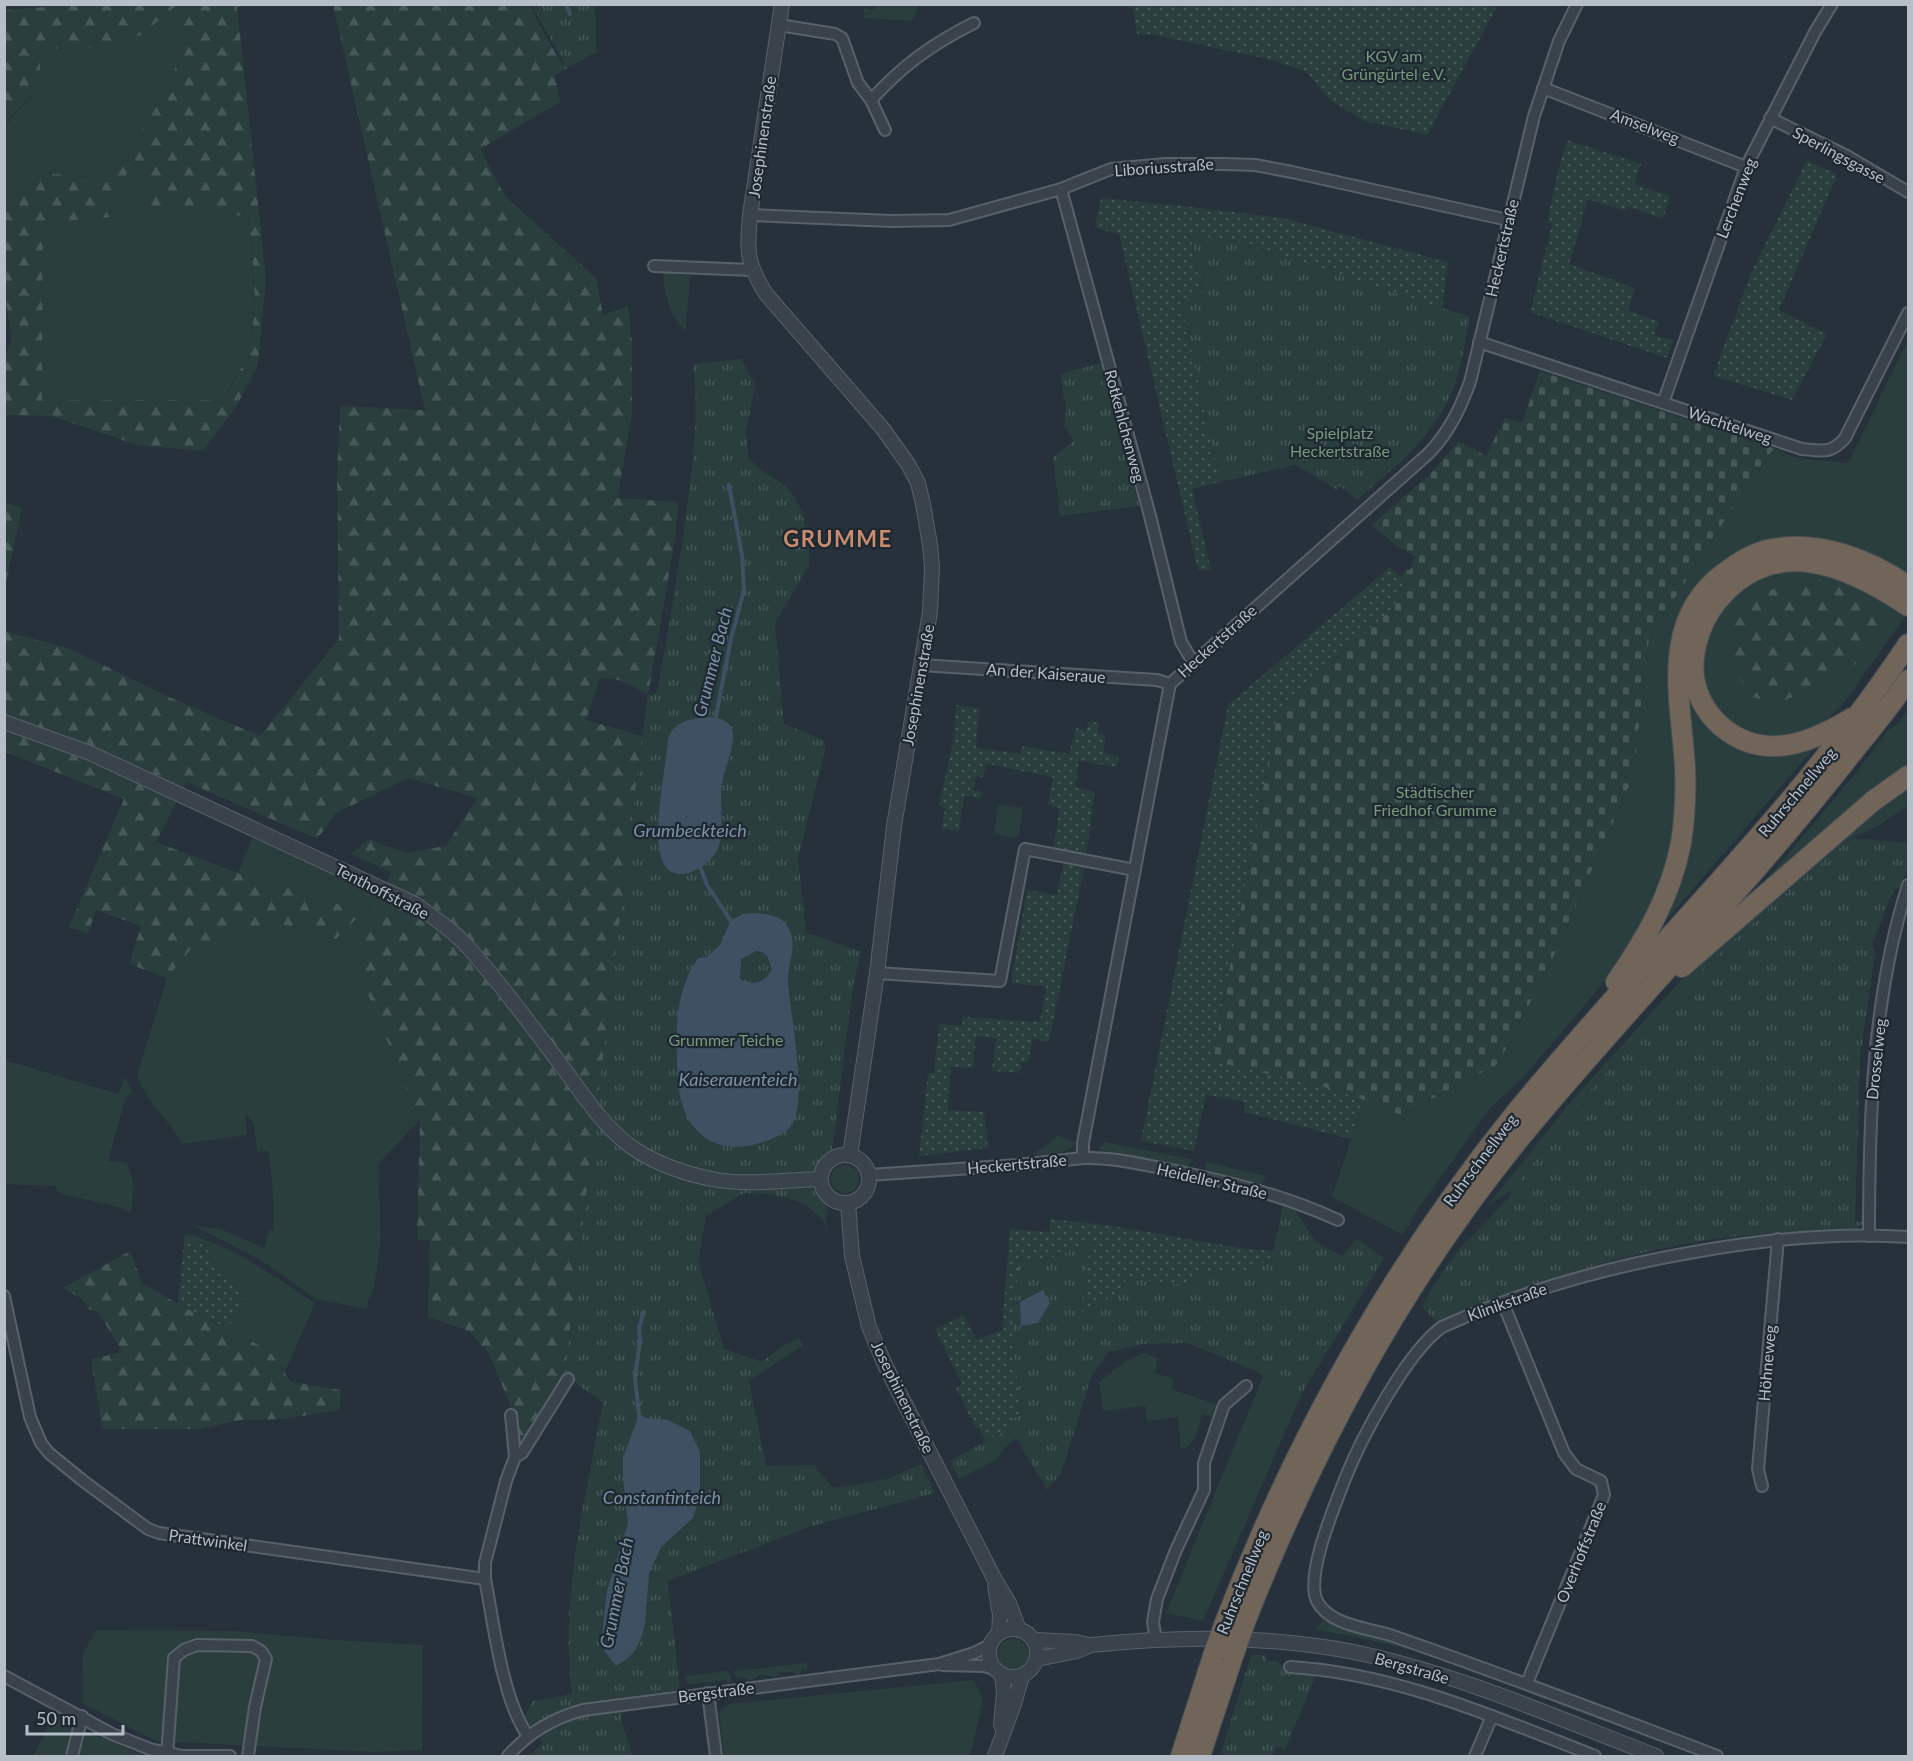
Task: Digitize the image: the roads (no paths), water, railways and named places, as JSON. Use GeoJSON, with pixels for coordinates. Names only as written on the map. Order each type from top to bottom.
{"type":"FeatureCollection","features":[{"type":"Feature","properties":{"kind":"highway"},"geometry":{"type":"LineString","coordinates":[[1563,1057],[1649,931],[1661,909],[1676,865],[1684,818],[1685,793],[1678,663],[1680,644],[1688,620],[1700,598],[1713,582],[1744,559],[1763,551],[1806,546],[1838,552],[1867,562],[1899,586],[1908,606]]}},
{"type":"Feature","properties":{"kind":"highway"},"geometry":{"type":"LineString","coordinates":[[1867,704],[1858,714],[1842,724],[1800,743],[1774,747],[1752,744],[1728,732],[1705,707],[1694,676],[1695,648],[1713,606],[1725,592],[1759,568],[1778,563],[1799,562],[1828,565],[1862,577],[1899,586]]}},
{"type":"Feature","properties":{"kind":"highway","name":"Ruhrschnellweg"},"geometry":{"type":"LineString","coordinates":[[1181,1756],[1223,1656],[1245,1622],[1304,1482],[1345,1400],[1394,1315],[1420,1258],[1473,1167],[1563,1057],[1764,832],[1867,704],[1908,644]]}},
{"type":"Feature","properties":{"kind":"highway","name":"Ruhrschnellweg"},"geometry":{"type":"LineString","coordinates":[[1200,1756],[1223,1656],[1226,1620],[1266,1519],[1310,1427],[1360,1336],[1420,1258],[1520,1138],[1631,1009],[1798,822],[1908,680]]}},
{"type":"Feature","properties":{"kind":"highway"},"geometry":{"type":"LineString","coordinates":[[1631,1009],[1698,954],[1872,801],[1908,776]]}},
{"type":"Feature","properties":{"kind":"street","name":"Josephinenstraße"},"geometry":{"type":"LineString","coordinates":[[782,4],[750,215],[748,242],[752,270],[766,294],[883,429],[908,464],[918,483],[927,526],[932,567],[930,612],[894,826],[877,973],[850,1155]]}},
{"type":"Feature","properties":{"kind":"street","name":"Heckertstraße"},"geometry":{"type":"LineString","coordinates":[[869,1175],[1083,1158],[1083,1143],[1170,684],[1436,446],[1451,425],[1470,382],[1534,116],[1559,41],[1577,4]]}},
{"type":"Feature","properties":{"kind":"street","name":"Lerchenweg"},"geometry":{"type":"LineString","coordinates":[[1663,403],[1746,167],[1832,4]]}},
{"type":"Feature","properties":{"kind":"street"},"geometry":{"type":"LineString","coordinates":[[872,100],[897,72],[947,37],[974,23]]}},
{"type":"Feature","properties":{"kind":"street"},"geometry":{"type":"LineString","coordinates":[[779,25],[835,34],[842,38],[858,83],[872,100],[885,130]]}},
{"type":"Feature","properties":{"kind":"street","name":"Amselweg"},"geometry":{"type":"LineString","coordinates":[[1543,88],[1651,128],[1746,167]]}},
{"type":"Feature","properties":{"kind":"street","name":"Sperlingsgasse"},"geometry":{"type":"LineString","coordinates":[[1770,118],[1846,156],[1908,192]]}},
{"type":"Feature","properties":{"kind":"street","name":"Liboriusstraße"},"geometry":{"type":"LineString","coordinates":[[750,215],[891,221],[949,220],[1061,189],[1112,169],[1165,164],[1255,165],[1508,220]]}},
{"type":"Feature","properties":{"kind":"street","name":"Rotkehlchenweg"},"geometry":{"type":"LineString","coordinates":[[1061,189],[1149,512],[1181,642],[1193,662]]}},
{"type":"Feature","properties":{"kind":"street"},"geometry":{"type":"LineString","coordinates":[[654,266],[752,270]]}},
{"type":"Feature","properties":{"kind":"street","name":"Wachtelweg"},"geometry":{"type":"LineString","coordinates":[[1479,342],[1802,449],[1829,451],[1845,438],[1908,313]]}},
{"type":"Feature","properties":{"kind":"street","name":"An der Kaiseraue"},"geometry":{"type":"LineString","coordinates":[[921,665],[1157,680],[1170,684]]}},
{"type":"Feature","properties":{"kind":"street","name":"Tenthoffstraße"},"geometry":{"type":"LineString","coordinates":[[4,722],[90,753],[415,904],[443,924],[467,946],[605,1122],[622,1139],[649,1157],[694,1175],[714,1180],[760,1182],[821,1179]]}},
{"type":"Feature","properties":{"kind":"street"},"geometry":{"type":"LineString","coordinates":[[877,973],[1000,981],[1025,849],[1136,870]]}},
{"type":"Feature","properties":{"kind":"street","name":"Drosselweg"},"geometry":{"type":"LineString","coordinates":[[1869,1236],[1872,1108],[1877,1039],[1887,971],[1908,885]]}},
{"type":"Feature","properties":{"kind":"street"},"geometry":{"type":"LineString","coordinates":[[842,1155],[850,1155],[862,1161],[869,1175],[869,1185],[865,1194],[858,1200],[848,1203],[835,1201],[825,1192],[821,1179],[825,1166],[829,1160],[842,1155]]}},
{"type":"Feature","properties":{"kind":"street","name":"Heideller Straße"},"geometry":{"type":"LineString","coordinates":[[1083,1158],[1112,1159],[1196,1175],[1266,1192],[1338,1220]]}},
{"type":"Feature","properties":{"kind":"street","name":"Josephinenstraße"},"geometry":{"type":"LineString","coordinates":[[848,1203],[852,1256],[869,1327],[885,1365],[1009,1603],[1019,1630]]}},
{"type":"Feature","properties":{"kind":"street","name":"Klinikstraße"},"geometry":{"type":"LineString","coordinates":[[1340,1621],[1328,1615],[1321,1608],[1316,1598],[1314,1576],[1331,1518],[1363,1440],[1402,1375],[1431,1335],[1469,1315],[1503,1303],[1582,1277],[1641,1261],[1778,1239],[1908,1237]]}},
{"type":"Feature","properties":{"kind":"street","name":"Höhneweg"},"geometry":{"type":"LineString","coordinates":[[1762,1486],[1758,1469],[1778,1239]]}},
{"type":"Feature","properties":{"kind":"street","name":"Prattwinkel"},"geometry":{"type":"LineString","coordinates":[[4,1296],[30,1417],[41,1443],[49,1453],[148,1529],[159,1533],[485,1579]]}},
{"type":"Feature","properties":{"kind":"street","name":"Overhoffstraße"},"geometry":{"type":"LineString","coordinates":[[1503,1303],[1564,1453],[1576,1469],[1601,1481],[1604,1495],[1527,1683]]}},
{"type":"Feature","properties":{"kind":"street"},"geometry":{"type":"LineString","coordinates":[[515,1457],[522,1453],[568,1379]]}},
{"type":"Feature","properties":{"kind":"street"},"geometry":{"type":"LineString","coordinates":[[1156,1640],[1153,1622],[1157,1599],[1176,1550],[1204,1490],[1204,1463],[1224,1405],[1246,1386]]}},
{"type":"Feature","properties":{"kind":"street"},"geometry":{"type":"LineString","coordinates":[[511,1415],[515,1457],[506,1481],[485,1563],[485,1579],[508,1693],[528,1736]]}},
{"type":"Feature","properties":{"kind":"street","name":"Josephinenstraße"},"geometry":{"type":"LineString","coordinates":[[994,1578],[1000,1615],[999,1634]]}},
{"type":"Feature","properties":{"kind":"street","name":"Bergstraße"},"geometry":{"type":"LineString","coordinates":[[1340,1621],[1379,1631],[1527,1683],[1718,1756]]}},
{"type":"Feature","properties":{"kind":"street"},"geometry":{"type":"LineString","coordinates":[[997,1751],[1022,1676],[1033,1667],[1037,1659],[1034,1640],[1019,1630],[1008,1629],[999,1634]]}},
{"type":"Feature","properties":{"kind":"street","name":"Bergstraße"},"geometry":{"type":"LineString","coordinates":[[939,1664],[974,1653],[990,1645],[999,1634]]}},
{"type":"Feature","properties":{"kind":"street","name":"Bergstraße"},"geometry":{"type":"LineString","coordinates":[[1034,1640],[1090,1645],[1196,1638],[1270,1641],[1353,1652],[1400,1663],[1482,1689],[1656,1756]]}},
{"type":"Feature","properties":{"kind":"street"},"geometry":{"type":"LineString","coordinates":[[167,1755],[174,1658],[184,1650],[197,1645],[252,1646],[261,1651],[266,1659],[255,1707],[248,1756]]}},
{"type":"Feature","properties":{"kind":"street"},"geometry":{"type":"LineString","coordinates":[[990,1645],[989,1659],[998,1672],[1004,1693],[997,1751]]}},
{"type":"Feature","properties":{"kind":"street","name":"Bergstraße"},"geometry":{"type":"LineString","coordinates":[[1037,1659],[1077,1651],[1090,1645]]}},
{"type":"Feature","properties":{"kind":"street","name":"Bergstraße"},"geometry":{"type":"LineString","coordinates":[[508,1756],[528,1736],[544,1725],[577,1712],[939,1664],[984,1666],[1014,1678],[1022,1676]]}},
{"type":"Feature","properties":{"kind":"street","name":"Bergstraße"},"geometry":{"type":"LineString","coordinates":[[1290,1667],[1323,1670],[1393,1684],[1492,1716],[1595,1756]]}},
{"type":"Feature","properties":{"kind":"street"},"geometry":{"type":"LineString","coordinates":[[4,1676],[130,1742],[167,1755],[230,1756]]}},
{"type":"Feature","properties":{"kind":"street"},"geometry":{"type":"LineString","coordinates":[[708,1693],[716,1756]]}},
{"type":"Feature","properties":{"kind":"street"},"geometry":{"type":"LineString","coordinates":[[72,1756],[82,1716]]}},
{"type":"Feature","properties":{"kind":"street"},"geometry":{"type":"LineString","coordinates":[[1475,1756],[1492,1716]]}},
{"type":"Feature","properties":{"kind":"water","name":"Grumbeckteich"},"geometry":{"type":"Polygon","coordinates":[[[710,717],[726,722],[731,727],[733,735],[732,748],[722,783],[721,839],[715,853],[703,866],[695,871],[679,874],[671,872],[665,866],[660,855],[658,841],[668,739],[679,724],[691,719],[710,717]]]}},
{"type":"Feature","properties":{"kind":"water","name":"Kaiserauenteich"},"geometry":{"type":"Polygon","coordinates":[[[743,914],[764,914],[779,918],[786,924],[792,936],[788,982],[797,1057],[798,1098],[796,1114],[791,1126],[777,1137],[743,1147],[727,1146],[702,1135],[685,1113],[678,1081],[677,1033],[684,987],[698,958],[707,957],[720,945],[731,920],[743,914]],[[756,951],[741,959],[740,979],[750,983],[759,982],[772,969],[765,954],[756,951]]]}},
{"type":"Feature","properties":{"kind":"water"},"geometry":{"type":"Polygon","coordinates":[[[1043,1290],[1050,1303],[1038,1323],[1021,1326],[1020,1302],[1043,1290]]]}},
{"type":"Feature","properties":{"kind":"water","name":"Constantinteich"},"geometry":{"type":"Polygon","coordinates":[[[637,1412],[646,1418],[668,1420],[690,1431],[700,1452],[700,1488],[693,1518],[661,1547],[649,1574],[645,1623],[636,1649],[616,1666],[605,1652],[602,1643],[603,1625],[607,1591],[628,1523],[623,1457],[637,1421],[637,1412]]]}},
{"type":"Feature","properties":{"kind":"waterway","name":"Grummer Bach"},"geometry":{"type":"LineString","coordinates":[[566,4],[570,14]]}},
{"type":"Feature","properties":{"kind":"waterway","name":"Grummer Bach"},"geometry":{"type":"LineString","coordinates":[[715,721],[731,639],[744,590],[742,555],[729,485]]}},
{"type":"Feature","properties":{"kind":"waterway","name":"Grummer Bach"},"geometry":{"type":"LineString","coordinates":[[700,866],[707,885],[733,924]]}},
{"type":"Feature","properties":{"kind":"waterway","name":"Grummer Bach"},"geometry":{"type":"LineString","coordinates":[[639,1415],[635,1378],[640,1340],[639,1328],[644,1312]]}},
{"type":"Feature","properties":{"kind":"district","name":"GRUMME"},"geometry":{"type":"Point","coordinates":[838,539]}},
{"type":"Feature","properties":{"kind":"park label","name":"KGV am Grüngürtel e.V."},"geometry":{"type":"Point","coordinates":[1394,65]}},
{"type":"Feature","properties":{"kind":"park label","name":"Spielplatz Heckertstraße"},"geometry":{"type":"Point","coordinates":[1340,442]}},
{"type":"Feature","properties":{"kind":"park label","name":"Städtischer Friedhof Grumme"},"geometry":{"type":"Point","coordinates":[1435,801]}},
{"type":"Feature","properties":{"kind":"park label","name":"Grummer Teiche"},"geometry":{"type":"Point","coordinates":[726,1040]}}]}
